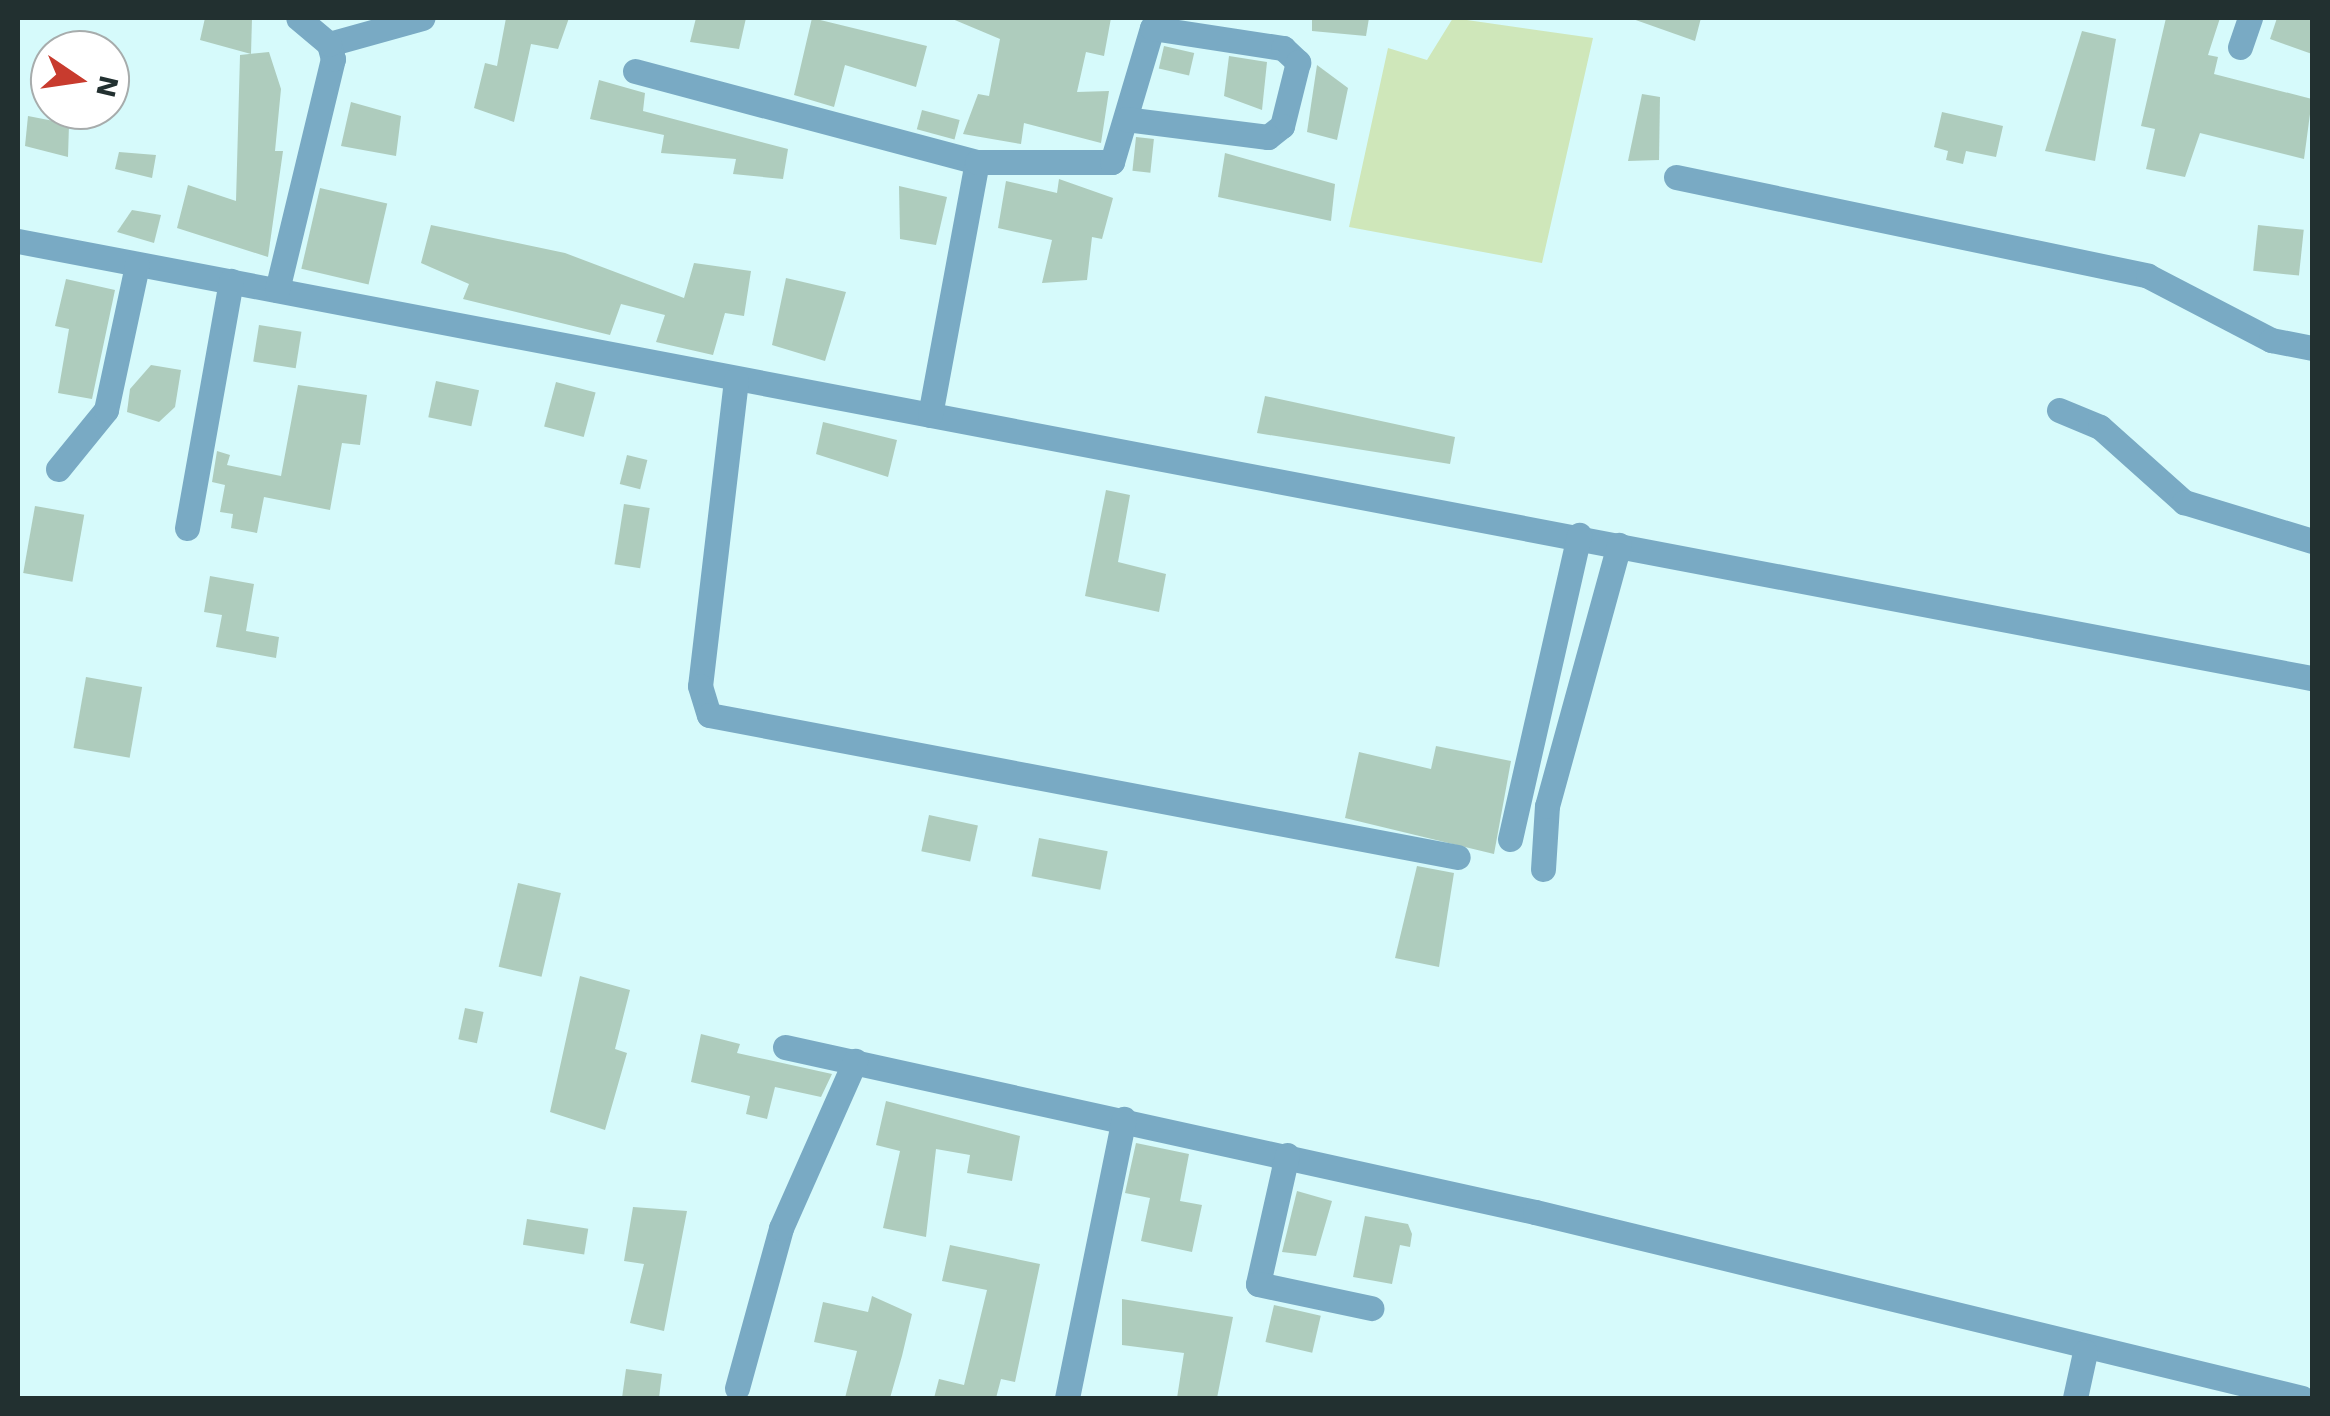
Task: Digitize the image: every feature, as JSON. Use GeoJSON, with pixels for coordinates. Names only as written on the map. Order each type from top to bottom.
{"type":"FeatureCollection","features":[{"type":"Feature","properties":{"kind":"street"},"geometry":{"type":"LineString","coordinates":[[298,18],[330,44]]}},
{"type":"Feature","properties":{"kind":"street"},"geometry":{"type":"LineString","coordinates":[[330,44],[422,18]]}},
{"type":"Feature","properties":{"kind":"street"},"geometry":{"type":"LineString","coordinates":[[2240,47],[2250,18]]}},
{"type":"Feature","properties":{"kind":"street"},"geometry":{"type":"LineString","coordinates":[[635,71],[978,162],[1104,168],[1126,119],[1152,28],[1284,48],[1298,62],[1282,126],[1268,138],[1126,119]]}},
{"type":"Feature","properties":{"kind":"street"},"geometry":{"type":"LineString","coordinates":[[276,290],[329,81],[330,44]]}},
{"type":"Feature","properties":{"kind":"street"},"geometry":{"type":"LineString","coordinates":[[930,415],[978,162]]}},
{"type":"Feature","properties":{"kind":"street"},"geometry":{"type":"LineString","coordinates":[[1676,177],[2148,276],[2271,340],[2312,348]]}},
{"type":"Feature","properties":{"kind":"street"},"geometry":{"type":"LineString","coordinates":[[18,240],[2312,678]]}},
{"type":"Feature","properties":{"kind":"street"},"geometry":{"type":"LineString","coordinates":[[58,470],[106,410],[137,265]]}},
{"type":"Feature","properties":{"kind":"street"},"geometry":{"type":"LineString","coordinates":[[187,528],[231,281]]}},
{"type":"Feature","properties":{"kind":"street"},"geometry":{"type":"LineString","coordinates":[[736,380],[700,686],[709,715],[1458,857]]}},
{"type":"Feature","properties":{"kind":"street"},"geometry":{"type":"LineString","coordinates":[[2059,410],[2100,427],[2184,502],[2312,541]]}},
{"type":"Feature","properties":{"kind":"street"},"geometry":{"type":"LineString","coordinates":[[1510,840],[1579,536]]}},
{"type":"Feature","properties":{"kind":"street"},"geometry":{"type":"LineString","coordinates":[[1543,869],[1547,806],[1619,545]]}},
{"type":"Feature","properties":{"kind":"street"},"geometry":{"type":"LineString","coordinates":[[785,1047],[1287,1156],[2085,1352],[2302,1398]]}},
{"type":"Feature","properties":{"kind":"street"},"geometry":{"type":"LineString","coordinates":[[737,1388],[780,1228],[855,1061]]}},
{"type":"Feature","properties":{"kind":"street"},"geometry":{"type":"LineString","coordinates":[[1067,1398],[1124,1119]]}},
{"type":"Feature","properties":{"kind":"street"},"geometry":{"type":"LineString","coordinates":[[1287,1156],[1258,1284],[1371,1308]]}},
{"type":"Feature","properties":{"kind":"street"},"geometry":{"type":"LineString","coordinates":[[2075,1398],[2085,1352]]}},
{"type":"Feature","properties":{"kind":"green space"},"geometry":{"type":"Polygon","coordinates":[[[1453,18],[1593,38],[1542,263],[1349,227],[1388,48],[1427,60],[1453,18]]]}},
{"type":"Feature","properties":{"kind":"building"},"geometry":{"type":"Polygon","coordinates":[[[205,18],[252,18],[251,54],[200,40],[205,18]]]}},
{"type":"Feature","properties":{"kind":"building"},"geometry":{"type":"Polygon","coordinates":[[[506,18],[569,18],[558,49],[531,44],[514,122],[474,108],[485,63],[497,66],[506,18]]]}},
{"type":"Feature","properties":{"kind":"building"},"geometry":{"type":"Polygon","coordinates":[[[696,18],[746,18],[739,49],[690,42],[696,18]]]}},
{"type":"Feature","properties":{"kind":"building"},"geometry":{"type":"Polygon","coordinates":[[[812,18],[927,46],[916,87],[845,65],[834,107],[794,95],[812,18]]]}},
{"type":"Feature","properties":{"kind":"building"},"geometry":{"type":"Polygon","coordinates":[[[950,18],[1111,18],[1104,56],[1086,52],[1077,92],[1109,91],[1101,143],[1024,123],[1021,144],[963,134],[978,94],[989,96],[1000,39],[950,18]]]}},
{"type":"Feature","properties":{"kind":"building"},"geometry":{"type":"Polygon","coordinates":[[[1312,18],[1369,18],[1366,36],[1312,31],[1312,18]]]}},
{"type":"Feature","properties":{"kind":"building"},"geometry":{"type":"Polygon","coordinates":[[[1630,18],[1701,18],[1695,41],[1630,18]]]}},
{"type":"Feature","properties":{"kind":"building"},"geometry":{"type":"Polygon","coordinates":[[[2166,18],[2220,18],[2208,55],[2218,57],[2214,74],[2312,99],[2304,159],[2200,133],[2185,177],[2146,169],[2155,129],[2141,126],[2166,18]]]}},
{"type":"Feature","properties":{"kind":"building"},"geometry":{"type":"Polygon","coordinates":[[[2277,18],[2312,18],[2312,54],[2270,39],[2277,18]]]}},
{"type":"Feature","properties":{"kind":"building"},"geometry":{"type":"Polygon","coordinates":[[[2082,31],[2116,39],[2095,161],[2045,151],[2082,31]]]}},
{"type":"Feature","properties":{"kind":"building"},"geometry":{"type":"Polygon","coordinates":[[[1164,46],[1194,53],[1189,75],[1159,68],[1164,46]]]}},
{"type":"Feature","properties":{"kind":"building"},"geometry":{"type":"Polygon","coordinates":[[[269,52],[281,89],[275,151],[283,151],[268,257],[177,228],[188,185],[236,201],[240,55],[269,52]]]}},
{"type":"Feature","properties":{"kind":"building"},"geometry":{"type":"Polygon","coordinates":[[[1229,56],[1267,62],[1262,110],[1224,96],[1229,56]]]}},
{"type":"Feature","properties":{"kind":"building"},"geometry":{"type":"Polygon","coordinates":[[[1317,65],[1348,88],[1337,140],[1307,132],[1317,65]]]}},
{"type":"Feature","properties":{"kind":"building"},"geometry":{"type":"Polygon","coordinates":[[[599,80],[645,93],[643,111],[788,149],[783,179],[733,174],[736,159],[661,153],[664,135],[590,119],[599,80]]]}},
{"type":"Feature","properties":{"kind":"building"},"geometry":{"type":"Polygon","coordinates":[[[1642,94],[1660,97],[1659,160],[1628,161],[1642,94]]]}},
{"type":"Feature","properties":{"kind":"building"},"geometry":{"type":"Polygon","coordinates":[[[351,102],[401,116],[396,156],[341,146],[351,102]]]}},
{"type":"Feature","properties":{"kind":"building"},"geometry":{"type":"Polygon","coordinates":[[[922,110],[960,120],[954,139],[917,129],[922,110]]]}},
{"type":"Feature","properties":{"kind":"building"},"geometry":{"type":"Polygon","coordinates":[[[1942,112],[2003,126],[1996,157],[1966,151],[1963,164],[1946,160],[1948,151],[1934,147],[1942,112]]]}},
{"type":"Feature","properties":{"kind":"building"},"geometry":{"type":"Polygon","coordinates":[[[28,116],[30,130],[69,130],[68,157],[25,146],[28,116]]]}},
{"type":"Feature","properties":{"kind":"building"},"geometry":{"type":"Polygon","coordinates":[[[1136,137],[1154,139],[1150,173],[1132,171],[1136,137]]]}},
{"type":"Feature","properties":{"kind":"building"},"geometry":{"type":"Polygon","coordinates":[[[119,152],[156,155],[152,178],[115,169],[119,152]]]}},
{"type":"Feature","properties":{"kind":"building"},"geometry":{"type":"Polygon","coordinates":[[[1225,153],[1335,184],[1331,221],[1218,197],[1225,153]]]}},
{"type":"Feature","properties":{"kind":"building"},"geometry":{"type":"Polygon","coordinates":[[[1059,179],[1113,198],[1102,239],[1092,237],[1087,280],[1042,283],[1052,240],[998,228],[1006,181],[1057,193],[1059,179]]]}},
{"type":"Feature","properties":{"kind":"building"},"geometry":{"type":"Polygon","coordinates":[[[899,186],[947,197],[936,245],[900,239],[899,186]]]}},
{"type":"Feature","properties":{"kind":"building"},"geometry":{"type":"Polygon","coordinates":[[[320,188],[387,204],[369,284],[301,269],[320,188]]]}},
{"type":"Feature","properties":{"kind":"building"},"geometry":{"type":"Polygon","coordinates":[[[132,210],[161,215],[154,243],[117,232],[132,210]]]}},
{"type":"Feature","properties":{"kind":"building"},"geometry":{"type":"Polygon","coordinates":[[[431,225],[565,253],[684,298],[694,263],[751,271],[744,316],[725,313],[713,355],[656,342],[665,315],[621,304],[610,335],[463,299],[469,284],[421,263],[431,225]]]}},
{"type":"Feature","properties":{"kind":"building"},"geometry":{"type":"Polygon","coordinates":[[[2258,225],[2304,230],[2299,276],[2253,271],[2258,225]]]}},
{"type":"Feature","properties":{"kind":"building"},"geometry":{"type":"Polygon","coordinates":[[[786,278],[846,292],[825,361],[772,345],[786,278]]]}},
{"type":"Feature","properties":{"kind":"building"},"geometry":{"type":"Polygon","coordinates":[[[66,279],[115,290],[92,399],[58,393],[69,329],[55,326],[66,279]]]}},
{"type":"Feature","properties":{"kind":"building"},"geometry":{"type":"Polygon","coordinates":[[[259,325],[301,332],[296,368],[253,362],[259,325]]]}},
{"type":"Feature","properties":{"kind":"building"},"geometry":{"type":"Polygon","coordinates":[[[151,365],[181,370],[175,407],[159,422],[127,412],[130,389],[151,365]]]}},
{"type":"Feature","properties":{"kind":"building"},"geometry":{"type":"Polygon","coordinates":[[[436,381],[479,390],[471,426],[428,417],[436,381]]]}},
{"type":"Feature","properties":{"kind":"building"},"geometry":{"type":"Polygon","coordinates":[[[556,382],[596,393],[584,437],[544,426],[556,382]]]}},
{"type":"Feature","properties":{"kind":"building"},"geometry":{"type":"Polygon","coordinates":[[[298,385],[367,395],[360,445],[342,443],[330,510],[264,497],[257,533],[231,528],[233,514],[220,512],[225,485],[212,482],[217,451],[230,455],[227,465],[281,476],[298,385]]]}},
{"type":"Feature","properties":{"kind":"building"},"geometry":{"type":"Polygon","coordinates":[[[1265,396],[1455,437],[1450,464],[1257,433],[1265,396]]]}},
{"type":"Feature","properties":{"kind":"building"},"geometry":{"type":"Polygon","coordinates":[[[823,422],[897,440],[888,477],[816,454],[823,422]]]}},
{"type":"Feature","properties":{"kind":"building"},"geometry":{"type":"Polygon","coordinates":[[[627,455],[647,460],[640,489],[620,484],[627,455]]]}},
{"type":"Feature","properties":{"kind":"building"},"geometry":{"type":"Polygon","coordinates":[[[1106,490],[1130,495],[1118,562],[1166,574],[1159,612],[1085,596],[1106,490]]]}},
{"type":"Feature","properties":{"kind":"building"},"geometry":{"type":"Polygon","coordinates":[[[624,504],[650,508],[640,568],[614,564],[624,504]]]}},
{"type":"Feature","properties":{"kind":"building"},"geometry":{"type":"Polygon","coordinates":[[[35,506],[84,515],[72,582],[23,573],[35,506]]]}},
{"type":"Feature","properties":{"kind":"building"},"geometry":{"type":"Polygon","coordinates":[[[210,576],[254,584],[246,631],[279,637],[276,658],[216,647],[222,615],[204,612],[210,576]]]}},
{"type":"Feature","properties":{"kind":"building"},"geometry":{"type":"Polygon","coordinates":[[[86,677],[142,687],[130,758],[73,748],[86,677]]]}},
{"type":"Feature","properties":{"kind":"building"},"geometry":{"type":"Polygon","coordinates":[[[1436,746],[1511,761],[1494,854],[1345,818],[1359,752],[1431,769],[1436,746]]]}},
{"type":"Feature","properties":{"kind":"building"},"geometry":{"type":"Polygon","coordinates":[[[929,815],[978,825],[970,862],[921,851],[929,815]]]}},
{"type":"Feature","properties":{"kind":"building"},"geometry":{"type":"Polygon","coordinates":[[[1039,838],[1108,851],[1100,890],[1032,876],[1039,838]]]}},
{"type":"Feature","properties":{"kind":"building"},"geometry":{"type":"Polygon","coordinates":[[[1417,866],[1454,873],[1439,967],[1395,958],[1417,866]]]}},
{"type":"Feature","properties":{"kind":"building"},"geometry":{"type":"Polygon","coordinates":[[[518,883],[561,893],[542,977],[499,967],[518,883]]]}},
{"type":"Feature","properties":{"kind":"building"},"geometry":{"type":"Polygon","coordinates":[[[580,976],[630,990],[615,1049],[627,1053],[605,1130],[550,1112],[580,976]]]}},
{"type":"Feature","properties":{"kind":"building"},"geometry":{"type":"Polygon","coordinates":[[[465,1008],[484,1012],[477,1043],[458,1039],[465,1008]]]}},
{"type":"Feature","properties":{"kind":"building"},"geometry":{"type":"Polygon","coordinates":[[[701,1034],[740,1044],[737,1053],[832,1074],[821,1097],[775,1087],[767,1119],[746,1114],[750,1096],[691,1082],[701,1034]]]}},
{"type":"Feature","properties":{"kind":"building"},"geometry":{"type":"Polygon","coordinates":[[[886,1101],[1020,1136],[1012,1181],[967,1173],[970,1155],[936,1149],[926,1237],[883,1228],[900,1151],[876,1145],[886,1101]]]}},
{"type":"Feature","properties":{"kind":"building"},"geometry":{"type":"Polygon","coordinates":[[[1136,1143],[1189,1154],[1180,1201],[1202,1205],[1192,1252],[1141,1241],[1150,1198],[1125,1193],[1136,1143]]]}},
{"type":"Feature","properties":{"kind":"building"},"geometry":{"type":"Polygon","coordinates":[[[1297,1191],[1332,1201],[1316,1256],[1282,1252],[1297,1191]]]}},
{"type":"Feature","properties":{"kind":"building"},"geometry":{"type":"Polygon","coordinates":[[[633,1207],[687,1211],[664,1331],[630,1323],[644,1264],[624,1261],[633,1207]]]}},
{"type":"Feature","properties":{"kind":"building"},"geometry":{"type":"Polygon","coordinates":[[[1365,1216],[1408,1224],[1412,1234],[1410,1247],[1400,1245],[1392,1284],[1353,1277],[1365,1216]]]}},
{"type":"Feature","properties":{"kind":"building"},"geometry":{"type":"Polygon","coordinates":[[[527,1219],[588,1229],[584,1254],[523,1245],[527,1219]]]}},
{"type":"Feature","properties":{"kind":"building"},"geometry":{"type":"Polygon","coordinates":[[[950,1245],[1040,1264],[1015,1382],[1001,1379],[996,1398],[934,1398],[939,1379],[964,1385],[987,1290],[942,1281],[950,1245]]]}},
{"type":"Feature","properties":{"kind":"building"},"geometry":{"type":"Polygon","coordinates":[[[872,1296],[912,1314],[902,1356],[890,1398],[845,1398],[857,1351],[814,1342],[823,1302],[868,1312],[872,1296]]]}},
{"type":"Feature","properties":{"kind":"building"},"geometry":{"type":"Polygon","coordinates":[[[1122,1299],[1233,1317],[1217,1398],[1177,1398],[1184,1353],[1122,1345],[1122,1299]]]}},
{"type":"Feature","properties":{"kind":"building"},"geometry":{"type":"Polygon","coordinates":[[[1274,1305],[1321,1316],[1312,1353],[1265,1342],[1274,1305]]]}},
{"type":"Feature","properties":{"kind":"building"},"geometry":{"type":"Polygon","coordinates":[[[626,1369],[662,1374],[659,1398],[622,1398],[626,1369]]]}}]}
